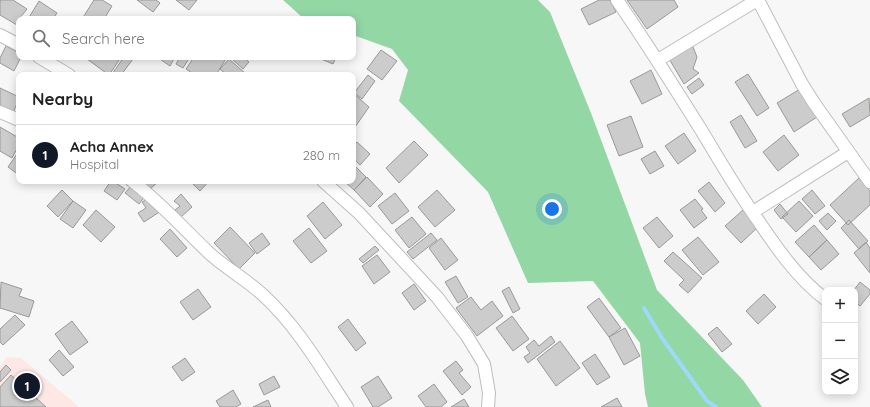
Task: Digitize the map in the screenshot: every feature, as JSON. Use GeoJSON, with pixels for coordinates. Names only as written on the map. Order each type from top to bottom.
{"type":"FeatureCollection","features":[{"type":"Feature","properties":{"kind":"street"},"geometry":{"type":"LineString","coordinates":[[617,0],[658,60],[725,172],[770,239],[799,275],[822,297]]}},
{"type":"Feature","properties":{"kind":"street"},"geometry":{"type":"LineString","coordinates":[[658,60],[757,0],[802,84],[870,182]]}},
{"type":"Feature","properties":{"kind":"street"},"geometry":{"type":"LineString","coordinates":[[0,35],[16,44]]}},
{"type":"Feature","properties":{"kind":"street"},"geometry":{"type":"LineString","coordinates":[[44,60],[64,72]]}},
{"type":"Feature","properties":{"kind":"street"},"geometry":{"type":"LineString","coordinates":[[0,112],[16,119]]}},
{"type":"Feature","properties":{"kind":"street"},"geometry":{"type":"LineString","coordinates":[[753,212],[848,152]]}},
{"type":"Feature","properties":{"kind":"street"},"geometry":{"type":"LineString","coordinates":[[136,184],[149,194],[212,256],[262,294],[288,320],[320,364],[347,407]]}},
{"type":"Feature","properties":{"kind":"street"},"geometry":{"type":"LineString","coordinates":[[326,184],[359,213],[437,297],[467,336],[484,364],[489,394],[488,407]]}},
{"type":"Feature","properties":{"kind":"shaded area"},"geometry":{"type":"Polygon","coordinates":[[[7,357],[21,358],[79,407],[0,407],[0,366],[7,357]]]}},
{"type":"Feature","properties":{"kind":"green space"},"geometry":{"type":"Polygon","coordinates":[[[283,0],[538,0],[550,12],[591,113],[657,290],[743,380],[762,407],[648,407],[645,394],[640,343],[593,281],[528,283],[488,192],[399,101],[408,70],[392,49],[356,36],[356,16],[301,16],[283,0]]]}},
{"type":"Feature","properties":{"kind":"building"},"geometry":{"type":"Polygon","coordinates":[[[1,0],[13,0],[27,9],[21,16],[16,16],[16,24],[0,15],[1,0]]]}},
{"type":"Feature","properties":{"kind":"building"},"geometry":{"type":"Polygon","coordinates":[[[94,0],[102,0],[112,6],[106,16],[84,16],[94,0]]]}},
{"type":"Feature","properties":{"kind":"building"},"geometry":{"type":"Polygon","coordinates":[[[137,0],[156,0],[160,3],[153,12],[137,0]]]}},
{"type":"Feature","properties":{"kind":"building"},"geometry":{"type":"Polygon","coordinates":[[[176,0],[197,0],[189,10],[176,0]]]}},
{"type":"Feature","properties":{"kind":"building"},"geometry":{"type":"Polygon","coordinates":[[[599,0],[610,0],[616,12],[589,25],[581,9],[599,0]]]}},
{"type":"Feature","properties":{"kind":"building"},"geometry":{"type":"Polygon","coordinates":[[[627,0],[674,0],[678,7],[647,29],[627,0]]]}},
{"type":"Feature","properties":{"kind":"building"},"geometry":{"type":"Polygon","coordinates":[[[39,1],[57,13],[55,16],[30,16],[39,1]]]}},
{"type":"Feature","properties":{"kind":"building"},"geometry":{"type":"Polygon","coordinates":[[[691,42],[697,57],[693,69],[699,73],[684,84],[668,57],[691,42]]]}},
{"type":"Feature","properties":{"kind":"building"},"geometry":{"type":"Polygon","coordinates":[[[6,46],[16,51],[16,60],[20,60],[14,71],[0,63],[0,58],[6,46]]]}},
{"type":"Feature","properties":{"kind":"building"},"geometry":{"type":"Polygon","coordinates":[[[381,50],[397,61],[382,80],[367,69],[381,50]]]}},
{"type":"Feature","properties":{"kind":"building"},"geometry":{"type":"Polygon","coordinates":[[[88,60],[119,60],[111,72],[105,72],[88,60]]]}},
{"type":"Feature","properties":{"kind":"building"},"geometry":{"type":"Polygon","coordinates":[[[122,60],[132,60],[123,72],[113,72],[122,60]]]}},
{"type":"Feature","properties":{"kind":"building"},"geometry":{"type":"Polygon","coordinates":[[[161,60],[173,60],[170,66],[161,60]]]}},
{"type":"Feature","properties":{"kind":"building"},"geometry":{"type":"Polygon","coordinates":[[[178,60],[188,60],[183,68],[176,64],[178,60]]]}},
{"type":"Feature","properties":{"kind":"building"},"geometry":{"type":"Polygon","coordinates":[[[192,60],[225,60],[218,72],[190,72],[186,69],[192,60]]]}},
{"type":"Feature","properties":{"kind":"building"},"geometry":{"type":"Polygon","coordinates":[[[228,60],[230,60],[244,72],[224,72],[220,69],[228,60]]]}},
{"type":"Feature","properties":{"kind":"building"},"geometry":{"type":"Polygon","coordinates":[[[233,60],[247,60],[249,62],[243,69],[233,60]]]}},
{"type":"Feature","properties":{"kind":"building"},"geometry":{"type":"Polygon","coordinates":[[[323,60],[335,60],[333,64],[323,60]]]}},
{"type":"Feature","properties":{"kind":"building"},"geometry":{"type":"Polygon","coordinates":[[[651,70],[662,94],[642,104],[630,81],[651,70]]]}},
{"type":"Feature","properties":{"kind":"building"},"geometry":{"type":"Polygon","coordinates":[[[748,74],[769,108],[757,116],[735,82],[748,74]]]}},
{"type":"Feature","properties":{"kind":"building"},"geometry":{"type":"Polygon","coordinates":[[[368,75],[375,81],[362,99],[356,94],[356,90],[368,75]]]}},
{"type":"Feature","properties":{"kind":"building"},"geometry":{"type":"Polygon","coordinates":[[[699,78],[704,85],[692,94],[687,87],[699,78]]]}},
{"type":"Feature","properties":{"kind":"building"},"geometry":{"type":"Polygon","coordinates":[[[0,88],[16,96],[16,106],[12,115],[0,109],[0,88]]]}},
{"type":"Feature","properties":{"kind":"building"},"geometry":{"type":"Polygon","coordinates":[[[800,89],[817,117],[794,132],[777,103],[800,89]]]}},
{"type":"Feature","properties":{"kind":"building"},"geometry":{"type":"Polygon","coordinates":[[[356,96],[369,107],[356,126],[356,96]]]}},
{"type":"Feature","properties":{"kind":"building"},"geometry":{"type":"Polygon","coordinates":[[[869,98],[870,115],[850,127],[842,114],[869,98]]]}},
{"type":"Feature","properties":{"kind":"building"},"geometry":{"type":"Polygon","coordinates":[[[741,115],[757,141],[745,148],[730,122],[741,115]]]}},
{"type":"Feature","properties":{"kind":"building"},"geometry":{"type":"Polygon","coordinates":[[[631,116],[643,147],[619,156],[607,125],[631,116]]]}},
{"type":"Feature","properties":{"kind":"building"},"geometry":{"type":"Polygon","coordinates":[[[0,127],[16,136],[16,151],[12,158],[0,151],[0,127]]]}},
{"type":"Feature","properties":{"kind":"building"},"geometry":{"type":"Polygon","coordinates":[[[684,133],[696,151],[678,164],[665,146],[684,133]]]}},
{"type":"Feature","properties":{"kind":"building"},"geometry":{"type":"Polygon","coordinates":[[[784,135],[799,155],[778,171],[763,152],[784,135]]]}},
{"type":"Feature","properties":{"kind":"building"},"geometry":{"type":"Polygon","coordinates":[[[414,141],[428,155],[399,183],[386,168],[414,141]]]}},
{"type":"Feature","properties":{"kind":"building"},"geometry":{"type":"Polygon","coordinates":[[[357,142],[370,154],[360,165],[356,161],[357,142]]]}},
{"type":"Feature","properties":{"kind":"building"},"geometry":{"type":"Polygon","coordinates":[[[655,151],[664,166],[650,174],[641,159],[655,151]]]}},
{"type":"Feature","properties":{"kind":"building"},"geometry":{"type":"Polygon","coordinates":[[[16,155],[16,173],[8,167],[16,155]]]}},
{"type":"Feature","properties":{"kind":"building"},"geometry":{"type":"Polygon","coordinates":[[[356,167],[366,177],[354,190],[347,184],[356,184],[356,167]]]}},
{"type":"Feature","properties":{"kind":"building"},"geometry":{"type":"Polygon","coordinates":[[[367,177],[383,194],[370,207],[354,190],[367,177]]]}},
{"type":"Feature","properties":{"kind":"building"},"geometry":{"type":"Polygon","coordinates":[[[859,178],[870,191],[870,205],[848,225],[830,205],[859,178]]]}},
{"type":"Feature","properties":{"kind":"building"},"geometry":{"type":"Polygon","coordinates":[[[709,182],[725,203],[715,212],[698,191],[709,182]]]}},
{"type":"Feature","properties":{"kind":"building"},"geometry":{"type":"Polygon","coordinates":[[[109,184],[118,184],[125,189],[117,200],[104,191],[109,184]]]}},
{"type":"Feature","properties":{"kind":"building"},"geometry":{"type":"Polygon","coordinates":[[[144,184],[156,184],[149,190],[144,184]]]}},
{"type":"Feature","properties":{"kind":"building"},"geometry":{"type":"Polygon","coordinates":[[[193,184],[206,184],[200,191],[193,184]]]}},
{"type":"Feature","properties":{"kind":"building"},"geometry":{"type":"Polygon","coordinates":[[[132,185],[145,196],[139,204],[125,193],[132,185]]]}},
{"type":"Feature","properties":{"kind":"building"},"geometry":{"type":"Polygon","coordinates":[[[62,190],[73,201],[58,217],[47,206],[62,190]]]}},
{"type":"Feature","properties":{"kind":"building"},"geometry":{"type":"Polygon","coordinates":[[[437,190],[455,210],[435,227],[418,207],[437,190]]]}},
{"type":"Feature","properties":{"kind":"building"},"geometry":{"type":"Polygon","coordinates":[[[812,190],[825,206],[815,214],[802,199],[812,190]]]}},
{"type":"Feature","properties":{"kind":"building"},"geometry":{"type":"Polygon","coordinates":[[[395,193],[409,211],[392,224],[378,206],[395,193]]]}},
{"type":"Feature","properties":{"kind":"building"},"geometry":{"type":"Polygon","coordinates":[[[181,194],[192,207],[181,217],[175,210],[180,206],[174,201],[181,194]]]}},
{"type":"Feature","properties":{"kind":"building"},"geometry":{"type":"Polygon","coordinates":[[[151,197],[161,211],[144,222],[138,213],[146,208],[142,202],[151,197]]]}},
{"type":"Feature","properties":{"kind":"building"},"geometry":{"type":"Polygon","coordinates":[[[695,199],[703,209],[701,210],[707,218],[694,228],[680,210],[695,199]]]}},
{"type":"Feature","properties":{"kind":"building"},"geometry":{"type":"Polygon","coordinates":[[[73,201],[86,210],[73,228],[60,219],[73,201]]]}},
{"type":"Feature","properties":{"kind":"building"},"geometry":{"type":"Polygon","coordinates":[[[799,201],[813,216],[796,232],[782,217],[799,201]]]}},
{"type":"Feature","properties":{"kind":"building"},"geometry":{"type":"Polygon","coordinates":[[[323,202],[342,225],[325,239],[307,216],[323,202]]]}},
{"type":"Feature","properties":{"kind":"building"},"geometry":{"type":"Polygon","coordinates":[[[780,204],[788,214],[781,219],[774,210],[780,204]]]}},
{"type":"Feature","properties":{"kind":"building"},"geometry":{"type":"Polygon","coordinates":[[[96,210],[115,227],[101,242],[83,225],[96,210]]]}},
{"type":"Feature","properties":{"kind":"building"},"geometry":{"type":"Polygon","coordinates":[[[743,210],[758,227],[741,243],[725,226],[743,210]]]}},
{"type":"Feature","properties":{"kind":"building"},"geometry":{"type":"Polygon","coordinates":[[[828,213],[836,221],[827,230],[819,221],[828,213]]]}},
{"type":"Feature","properties":{"kind":"building"},"geometry":{"type":"Polygon","coordinates":[[[412,217],[426,234],[409,248],[395,230],[412,217]]]}},
{"type":"Feature","properties":{"kind":"building"},"geometry":{"type":"Polygon","coordinates":[[[657,217],[673,236],[659,248],[643,228],[657,217]]]}},
{"type":"Feature","properties":{"kind":"building"},"geometry":{"type":"Polygon","coordinates":[[[849,220],[868,241],[859,249],[841,228],[849,220]]]}},
{"type":"Feature","properties":{"kind":"building"},"geometry":{"type":"Polygon","coordinates":[[[814,225],[827,240],[809,257],[795,242],[814,225]]]}},
{"type":"Feature","properties":{"kind":"building"},"geometry":{"type":"Polygon","coordinates":[[[230,227],[255,253],[239,269],[214,243],[230,227]]]}},
{"type":"Feature","properties":{"kind":"building"},"geometry":{"type":"Polygon","coordinates":[[[309,228],[327,251],[311,263],[293,241],[309,228]]]}},
{"type":"Feature","properties":{"kind":"building"},"geometry":{"type":"Polygon","coordinates":[[[170,229],[187,248],[177,257],[160,239],[170,229]]]}},
{"type":"Feature","properties":{"kind":"building"},"geometry":{"type":"Polygon","coordinates":[[[262,233],[270,244],[257,254],[249,243],[262,233]]]}},
{"type":"Feature","properties":{"kind":"building"},"geometry":{"type":"Polygon","coordinates":[[[431,233],[437,240],[413,259],[407,252],[431,233]]]}},
{"type":"Feature","properties":{"kind":"building"},"geometry":{"type":"Polygon","coordinates":[[[698,237],[719,262],[703,275],[682,250],[698,237]]]}},
{"type":"Feature","properties":{"kind":"building"},"geometry":{"type":"Polygon","coordinates":[[[441,238],[458,260],[445,270],[429,248],[441,238]]]}},
{"type":"Feature","properties":{"kind":"building"},"geometry":{"type":"Polygon","coordinates":[[[827,240],[839,254],[821,270],[809,257],[827,240]]]}},
{"type":"Feature","properties":{"kind":"building"},"geometry":{"type":"Polygon","coordinates":[[[866,242],[870,248],[870,273],[854,253],[866,242]]]}},
{"type":"Feature","properties":{"kind":"building"},"geometry":{"type":"Polygon","coordinates":[[[375,246],[379,250],[363,263],[359,259],[375,246]]]}},
{"type":"Feature","properties":{"kind":"building"},"geometry":{"type":"Polygon","coordinates":[[[673,252],[702,278],[688,293],[679,285],[684,280],[664,261],[673,252]]]}},
{"type":"Feature","properties":{"kind":"building"},"geometry":{"type":"Polygon","coordinates":[[[377,255],[390,272],[374,284],[362,266],[377,255]]]}},
{"type":"Feature","properties":{"kind":"building"},"geometry":{"type":"Polygon","coordinates":[[[456,276],[468,297],[458,303],[445,282],[456,276]]]}},
{"type":"Feature","properties":{"kind":"building"},"geometry":{"type":"Polygon","coordinates":[[[1,282],[22,289],[19,296],[34,301],[29,317],[0,308],[1,282]]]}},
{"type":"Feature","properties":{"kind":"building"},"geometry":{"type":"Polygon","coordinates":[[[860,282],[870,290],[870,294],[860,306],[858,304],[858,287],[856,287],[860,282]]]}},
{"type":"Feature","properties":{"kind":"building"},"geometry":{"type":"Polygon","coordinates":[[[414,284],[426,301],[414,310],[402,293],[414,284]]]}},
{"type":"Feature","properties":{"kind":"building"},"geometry":{"type":"Polygon","coordinates":[[[509,287],[520,309],[513,313],[502,291],[509,287]]]}},
{"type":"Feature","properties":{"kind":"building"},"geometry":{"type":"Polygon","coordinates":[[[198,289],[211,307],[193,320],[180,302],[198,289]]]}},
{"type":"Feature","properties":{"kind":"building"},"geometry":{"type":"Polygon","coordinates":[[[764,294],[776,307],[758,324],[746,311],[764,294]]]}},
{"type":"Feature","properties":{"kind":"building"},"geometry":{"type":"Polygon","coordinates":[[[471,297],[481,310],[492,301],[503,316],[477,336],[456,308],[471,297]]]}},
{"type":"Feature","properties":{"kind":"building"},"geometry":{"type":"Polygon","coordinates":[[[599,298],[621,328],[609,337],[587,307],[599,298]]]}},
{"type":"Feature","properties":{"kind":"building"},"geometry":{"type":"Polygon","coordinates":[[[15,315],[25,325],[3,345],[0,342],[0,329],[15,315]]]}},
{"type":"Feature","properties":{"kind":"building"},"geometry":{"type":"Polygon","coordinates":[[[512,316],[529,339],[513,351],[496,328],[512,316]]]}},
{"type":"Feature","properties":{"kind":"building"},"geometry":{"type":"Polygon","coordinates":[[[348,319],[366,343],[356,351],[338,327],[348,319]]]}},
{"type":"Feature","properties":{"kind":"building"},"geometry":{"type":"Polygon","coordinates":[[[72,321],[88,342],[70,355],[55,334],[72,321]]]}},
{"type":"Feature","properties":{"kind":"building"},"geometry":{"type":"Polygon","coordinates":[[[717,327],[732,344],[722,352],[708,334],[717,327]]]}},
{"type":"Feature","properties":{"kind":"building"},"geometry":{"type":"Polygon","coordinates":[[[625,328],[640,356],[624,365],[609,337],[625,328]]]}},
{"type":"Feature","properties":{"kind":"building"},"geometry":{"type":"Polygon","coordinates":[[[551,336],[555,342],[528,363],[524,357],[530,353],[526,347],[534,340],[539,346],[551,336]]]}},
{"type":"Feature","properties":{"kind":"building"},"geometry":{"type":"Polygon","coordinates":[[[560,341],[580,368],[556,386],[537,359],[560,341]]]}},
{"type":"Feature","properties":{"kind":"building"},"geometry":{"type":"Polygon","coordinates":[[[59,350],[74,367],[63,376],[49,360],[59,350]]]}},
{"type":"Feature","properties":{"kind":"building"},"geometry":{"type":"Polygon","coordinates":[[[595,354],[610,377],[597,385],[582,363],[595,354]]]}},
{"type":"Feature","properties":{"kind":"building"},"geometry":{"type":"Polygon","coordinates":[[[185,358],[195,372],[182,381],[172,367],[185,358]]]}},
{"type":"Feature","properties":{"kind":"building"},"geometry":{"type":"Polygon","coordinates":[[[456,361],[463,370],[459,373],[471,387],[462,395],[443,371],[456,361]]]}},
{"type":"Feature","properties":{"kind":"building"},"geometry":{"type":"Polygon","coordinates":[[[6,365],[11,370],[0,382],[0,372],[6,365]]]}},
{"type":"Feature","properties":{"kind":"building"},"geometry":{"type":"Polygon","coordinates":[[[11,375],[46,407],[0,407],[0,387],[11,375]]]}},
{"type":"Feature","properties":{"kind":"building"},"geometry":{"type":"Polygon","coordinates":[[[274,376],[280,387],[264,395],[259,384],[274,376]]]}},
{"type":"Feature","properties":{"kind":"building"},"geometry":{"type":"Polygon","coordinates":[[[378,376],[392,398],[378,407],[373,407],[361,387],[378,376]]]}},
{"type":"Feature","properties":{"kind":"building"},"geometry":{"type":"Polygon","coordinates":[[[434,384],[447,402],[441,407],[426,407],[418,396],[434,384]]]}},
{"type":"Feature","properties":{"kind":"building"},"geometry":{"type":"Polygon","coordinates":[[[233,390],[241,404],[236,407],[220,407],[216,401],[233,390]]]}},
{"type":"Feature","properties":{"kind":"building"},"geometry":{"type":"Polygon","coordinates":[[[617,398],[622,407],[601,407],[617,398]]]}},
{"type":"Feature","properties":{"kind":"building"},"geometry":{"type":"Polygon","coordinates":[[[464,399],[469,407],[451,407],[464,399]]]}},
{"type":"Feature","properties":{"kind":"building"},"geometry":{"type":"Polygon","coordinates":[[[268,400],[271,407],[253,407],[268,400]]]}},
{"type":"Feature","properties":{"kind":"waterway"},"geometry":{"type":"LineString","coordinates":[[644,308],[662,338],[707,401],[716,407]]}},
{"type":"Feature","properties":{"kind":"place","name":"Acha Annex"},"geometry":{"type":"Point","coordinates":[27,386]}}]}
